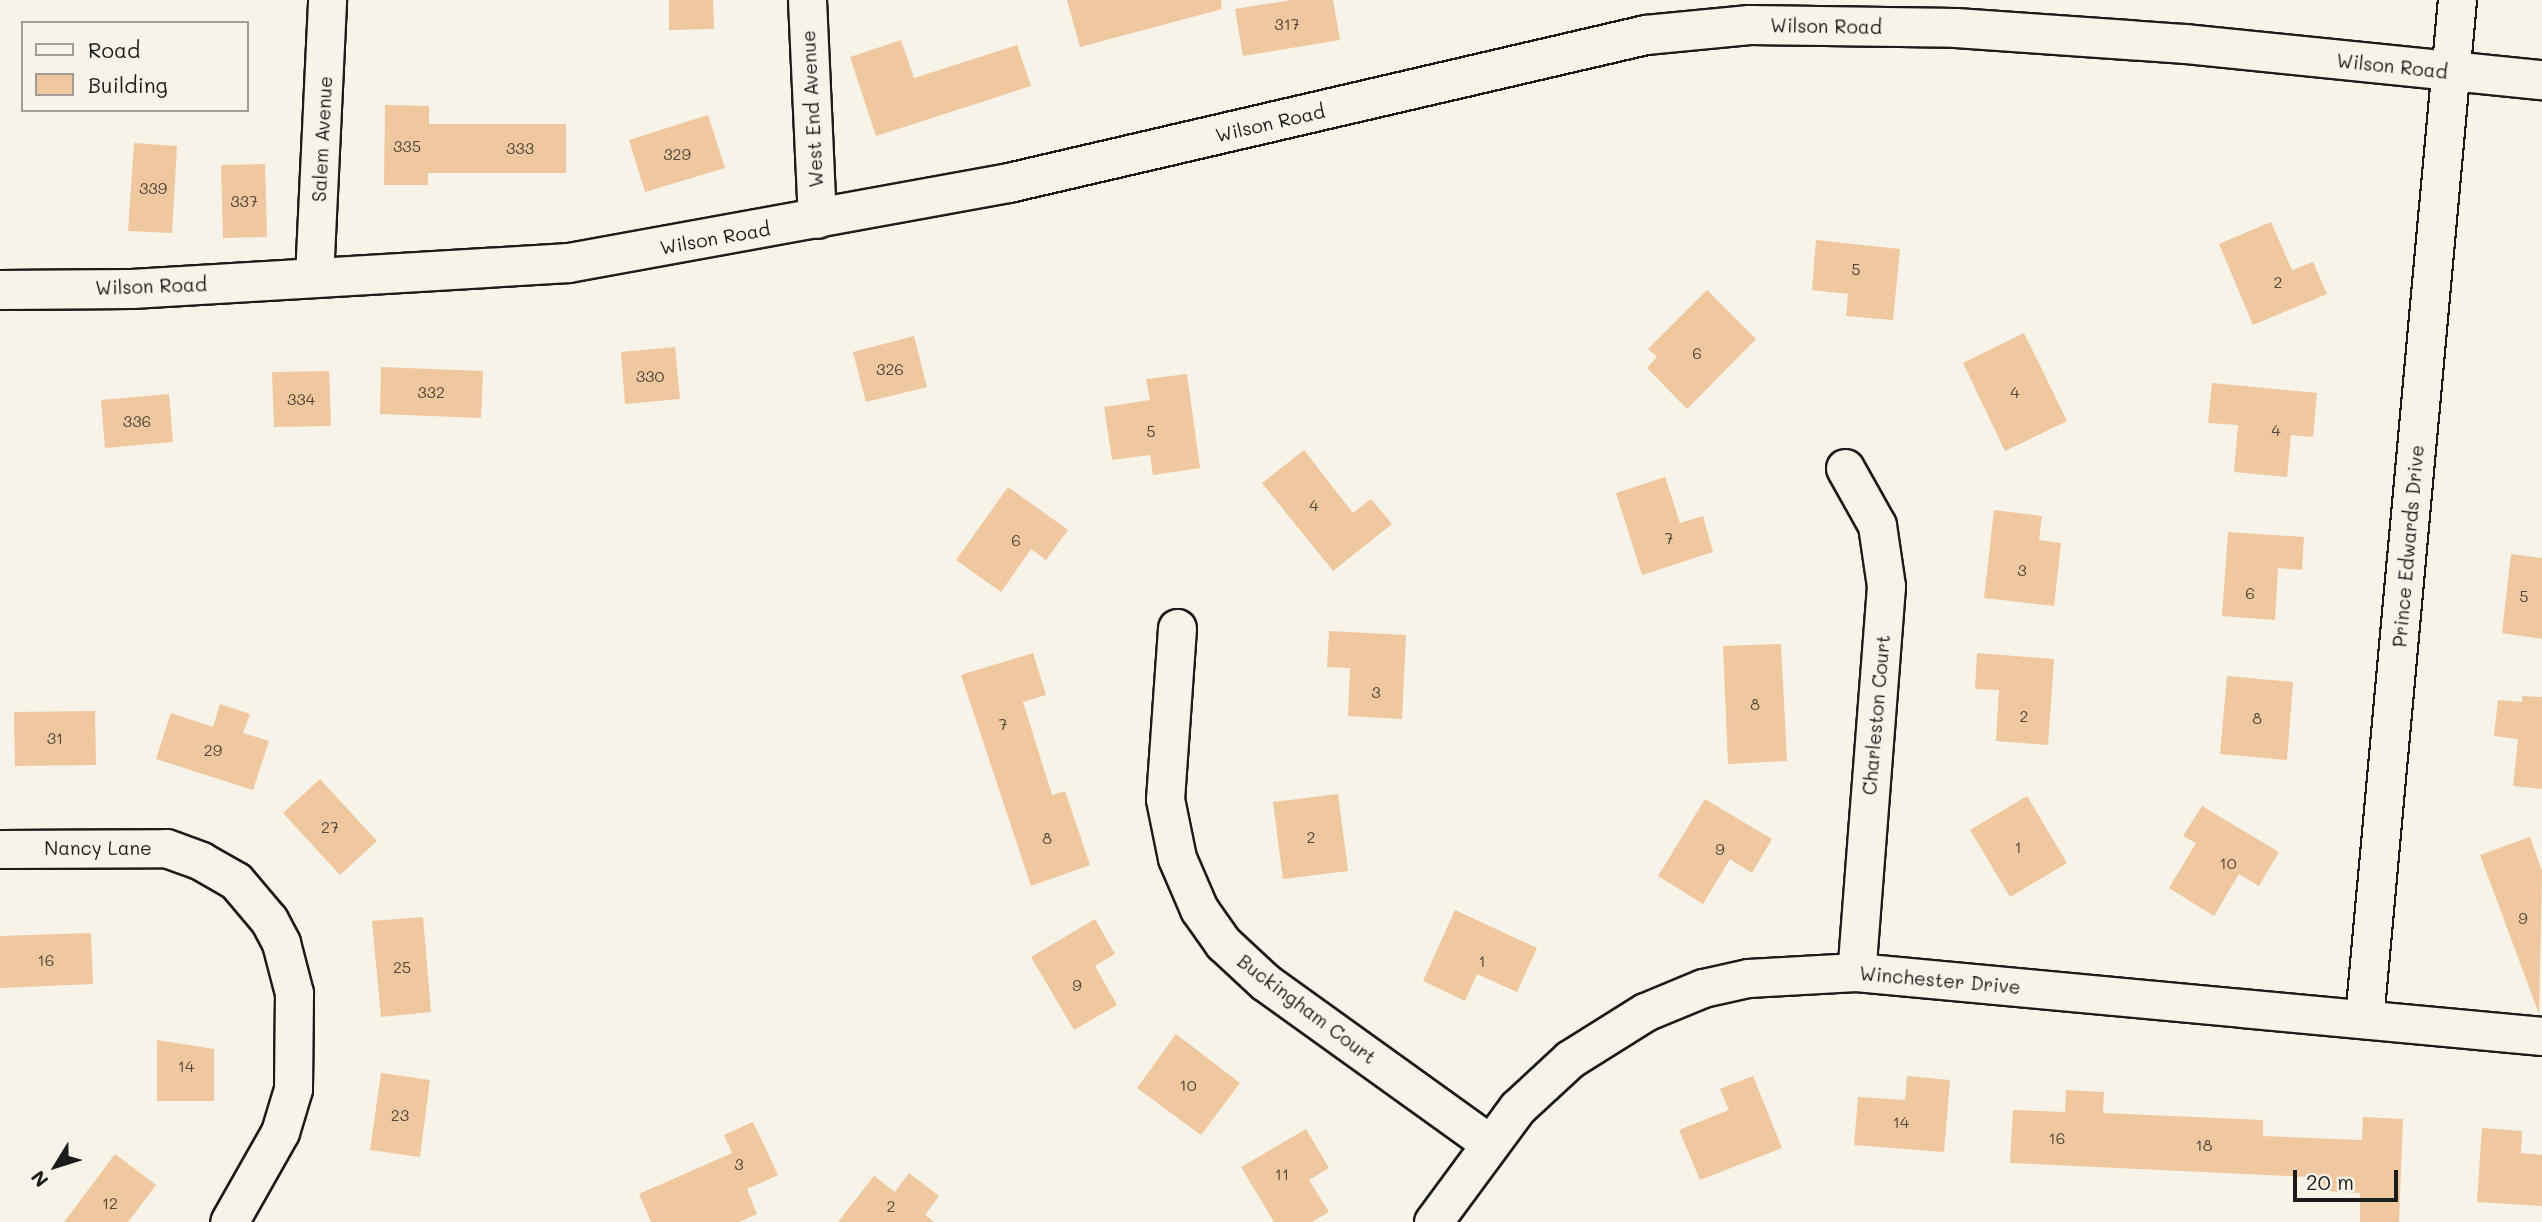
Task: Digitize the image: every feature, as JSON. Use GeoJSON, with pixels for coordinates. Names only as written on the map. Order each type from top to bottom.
{"type":"FeatureCollection","features":[{"type":"Feature","properties":{"kind":"street","name":"Salem Avenue"},"geometry":{"type":"LineString","coordinates":[[314,278],[327,0]]}},
{"type":"Feature","properties":{"kind":"street","name":"West End Avenue"},"geometry":{"type":"LineString","coordinates":[[807,0],[817,219]]}},
{"type":"Feature","properties":{"kind":"street","name":"Prince Edwards Drive"},"geometry":{"type":"LineString","coordinates":[[2364,1019],[2457,0]]}},
{"type":"Feature","properties":{"kind":"street","name":"Wilson Road"},"geometry":{"type":"LineString","coordinates":[[0,290],[132,289],[569,263],[1022,180],[1646,35],[1750,24],[1969,29],[2186,44],[2542,80]]}},
{"type":"Feature","properties":{"kind":"street","name":"Charleston Court"},"geometry":{"type":"LineString","coordinates":[[1845,467],[1877,525],[1886,586],[1856,972]]}},
{"type":"Feature","properties":{"kind":"street","name":"Buckingham Court"},"geometry":{"type":"LineString","coordinates":[[1177,628],[1165,756],[1166,799],[1177,858],[1199,909],[1223,943],[1265,982],[1489,1143]]}},
{"type":"Feature","properties":{"kind":"street","name":"Nancy Lane"},"geometry":{"type":"LineString","coordinates":[[0,849],[166,848],[201,861],[236,881],[269,920],[281,943],[294,993],[293,1089],[281,1132],[229,1222]]}},
{"type":"Feature","properties":{"kind":"street","name":"Winchester Drive"},"geometry":{"type":"LineString","coordinates":[[1433,1222],[1489,1143],[1525,1099],[1559,1068],[1602,1035],[1645,1012],[1703,988],[1740,979],[1856,972],[2542,1036]]}},
{"type":"Feature","properties":{"kind":"building"},"geometry":{"type":"Polygon","coordinates":[[[669,0],[713,0],[714,29],[669,30],[669,0]]]}},
{"type":"Feature","properties":{"kind":"building"},"geometry":{"type":"Polygon","coordinates":[[[1067,0],[1221,0],[1222,9],[1080,47],[1067,0]]]}},
{"type":"Feature","properties":{"kind":"building"},"geometry":{"type":"Polygon","coordinates":[[[1291,0],[1333,0],[1340,40],[1243,56],[1235,9],[1291,0]]]}},
{"type":"Feature","properties":{"kind":"building"},"geometry":{"type":"Polygon","coordinates":[[[901,40],[914,78],[1017,45],[1031,86],[876,136],[850,57],[901,40]]]}},
{"type":"Feature","properties":{"kind":"building"},"geometry":{"type":"Polygon","coordinates":[[[385,105],[429,106],[429,124],[566,124],[566,173],[428,173],[428,185],[384,185],[385,105]]]}},
{"type":"Feature","properties":{"kind":"building"},"geometry":{"type":"Polygon","coordinates":[[[708,115],[725,168],[645,192],[629,140],[708,115]]]}},
{"type":"Feature","properties":{"kind":"building"},"geometry":{"type":"Polygon","coordinates":[[[134,143],[177,146],[172,233],[128,231],[134,143]]]}},
{"type":"Feature","properties":{"kind":"building"},"geometry":{"type":"Polygon","coordinates":[[[265,164],[267,237],[223,238],[221,165],[265,164]]]}},
{"type":"Feature","properties":{"kind":"building"},"geometry":{"type":"Polygon","coordinates":[[[2271,222],[2292,270],[2313,262],[2327,294],[2253,325],[2219,244],[2271,222]]]}},
{"type":"Feature","properties":{"kind":"building"},"geometry":{"type":"Polygon","coordinates":[[[1816,240],[1900,249],[1893,320],[1846,316],[1848,294],[1812,290],[1816,240]]]}},
{"type":"Feature","properties":{"kind":"building"},"geometry":{"type":"Polygon","coordinates":[[[1707,290],[1756,339],[1687,409],[1647,368],[1657,357],[1648,349],[1707,290]]]}},
{"type":"Feature","properties":{"kind":"building"},"geometry":{"type":"Polygon","coordinates":[[[2024,333],[2067,421],[2005,451],[1963,363],[2024,333]]]}},
{"type":"Feature","properties":{"kind":"building"},"geometry":{"type":"Polygon","coordinates":[[[914,336],[927,387],[866,402],[853,352],[914,336]]]}},
{"type":"Feature","properties":{"kind":"building"},"geometry":{"type":"Polygon","coordinates":[[[675,347],[680,399],[625,404],[621,352],[675,347]]]}},
{"type":"Feature","properties":{"kind":"building"},"geometry":{"type":"Polygon","coordinates":[[[381,367],[483,371],[481,418],[380,414],[381,367]]]}},
{"type":"Feature","properties":{"kind":"building"},"geometry":{"type":"Polygon","coordinates":[[[329,371],[331,426],[274,427],[272,372],[329,371]]]}},
{"type":"Feature","properties":{"kind":"building"},"geometry":{"type":"Polygon","coordinates":[[[1187,374],[1200,468],[1153,475],[1150,455],[1112,460],[1104,407],[1150,400],[1146,379],[1187,374]]]}},
{"type":"Feature","properties":{"kind":"building"},"geometry":{"type":"Polygon","coordinates":[[[2212,383],[2317,393],[2313,437],[2291,435],[2287,477],[2234,472],[2238,425],[2208,423],[2212,383]]]}},
{"type":"Feature","properties":{"kind":"building"},"geometry":{"type":"Polygon","coordinates":[[[169,394],[173,442],[105,448],[101,400],[169,394]]]}},
{"type":"Feature","properties":{"kind":"building"},"geometry":{"type":"Polygon","coordinates":[[[1304,450],[1353,513],[1371,499],[1392,524],[1333,571],[1262,483],[1304,450]]]}},
{"type":"Feature","properties":{"kind":"building"},"geometry":{"type":"Polygon","coordinates":[[[1665,477],[1680,523],[1703,516],[1713,552],[1642,575],[1616,493],[1665,477]]]}},
{"type":"Feature","properties":{"kind":"building"},"geometry":{"type":"Polygon","coordinates":[[[1008,487],[1068,530],[1046,560],[1031,549],[1001,592],[956,560],[1008,487]]]}},
{"type":"Feature","properties":{"kind":"building"},"geometry":{"type":"Polygon","coordinates":[[[1994,510],[2042,516],[2039,540],[2061,543],[2054,606],[1984,598],[1994,510]]]}},
{"type":"Feature","properties":{"kind":"building"},"geometry":{"type":"Polygon","coordinates":[[[2228,532],[2304,537],[2302,570],[2278,568],[2275,620],[2222,616],[2228,532]]]}},
{"type":"Feature","properties":{"kind":"building"},"geometry":{"type":"Polygon","coordinates":[[[2511,554],[2542,558],[2542,639],[2502,633],[2511,554]]]}},
{"type":"Feature","properties":{"kind":"building"},"geometry":{"type":"Polygon","coordinates":[[[1329,631],[1406,635],[1402,719],[1348,716],[1350,668],[1327,667],[1329,631]]]}},
{"type":"Feature","properties":{"kind":"building"},"geometry":{"type":"Polygon","coordinates":[[[1781,644],[1787,761],[1728,764],[1723,646],[1781,644]]]}},
{"type":"Feature","properties":{"kind":"building"},"geometry":{"type":"Polygon","coordinates":[[[1033,653],[1046,695],[1023,702],[1052,795],[1065,791],[1090,865],[1031,886],[961,675],[1033,653]]]}},
{"type":"Feature","properties":{"kind":"building"},"geometry":{"type":"Polygon","coordinates":[[[1977,653],[2054,659],[2048,745],[1996,741],[1999,690],[1975,689],[1977,653]]]}},
{"type":"Feature","properties":{"kind":"building"},"geometry":{"type":"Polygon","coordinates":[[[2227,676],[2293,682],[2287,760],[2220,754],[2227,676]]]}},
{"type":"Feature","properties":{"kind":"building"},"geometry":{"type":"Polygon","coordinates":[[[2522,696],[2542,697],[2542,789],[2513,786],[2518,739],[2494,736],[2498,700],[2522,702],[2522,696]]]}},
{"type":"Feature","properties":{"kind":"building"},"geometry":{"type":"Polygon","coordinates":[[[220,704],[250,714],[243,733],[269,741],[253,790],[156,759],[171,713],[213,727],[220,704]]]}},
{"type":"Feature","properties":{"kind":"building"},"geometry":{"type":"Polygon","coordinates":[[[95,711],[96,765],[15,766],[14,712],[95,711]]]}},
{"type":"Feature","properties":{"kind":"building"},"geometry":{"type":"Polygon","coordinates":[[[320,779],[377,841],[340,875],[283,813],[320,779]]]}},
{"type":"Feature","properties":{"kind":"building"},"geometry":{"type":"Polygon","coordinates":[[[1338,794],[1348,871],[1283,879],[1273,802],[1338,794]]]}},
{"type":"Feature","properties":{"kind":"building"},"geometry":{"type":"Polygon","coordinates":[[[2027,796],[2067,863],[2010,897],[1970,830],[2027,796]]]}},
{"type":"Feature","properties":{"kind":"building"},"geometry":{"type":"Polygon","coordinates":[[[1705,799],[1772,839],[1752,873],[1730,859],[1703,904],[1658,876],[1705,799]]]}},
{"type":"Feature","properties":{"kind":"building"},"geometry":{"type":"Polygon","coordinates":[[[2202,806],[2279,852],[2259,886],[2239,874],[2214,916],[2169,888],[2196,843],[2183,836],[2202,806]]]}},
{"type":"Feature","properties":{"kind":"building"},"geometry":{"type":"Polygon","coordinates":[[[2530,837],[2542,871],[2539,1014],[2480,855],[2530,837]]]}},
{"type":"Feature","properties":{"kind":"building"},"geometry":{"type":"Polygon","coordinates":[[[1455,910],[1537,948],[1517,992],[1477,974],[1465,1001],[1423,981],[1455,910]]]}},
{"type":"Feature","properties":{"kind":"building"},"geometry":{"type":"Polygon","coordinates":[[[423,917],[431,1012],[381,1017],[372,921],[423,917]]]}},
{"type":"Feature","properties":{"kind":"building"},"geometry":{"type":"Polygon","coordinates":[[[1095,919],[1115,954],[1095,966],[1117,1005],[1074,1030],[1031,957],[1095,919]]]}},
{"type":"Feature","properties":{"kind":"building"},"geometry":{"type":"Polygon","coordinates":[[[91,933],[93,984],[0,988],[0,936],[91,933]]]}},
{"type":"Feature","properties":{"kind":"building"},"geometry":{"type":"Polygon","coordinates":[[[1176,1034],[1240,1083],[1201,1135],[1137,1088],[1176,1034]]]}},
{"type":"Feature","properties":{"kind":"building"},"geometry":{"type":"Polygon","coordinates":[[[157,1040],[214,1049],[214,1101],[157,1101],[157,1040]]]}},
{"type":"Feature","properties":{"kind":"building"},"geometry":{"type":"Polygon","coordinates":[[[381,1073],[430,1080],[420,1157],[370,1150],[381,1073]]]}},
{"type":"Feature","properties":{"kind":"building"},"geometry":{"type":"Polygon","coordinates":[[[1753,1076],[1782,1148],[1700,1180],[1679,1130],[1729,1110],[1720,1089],[1753,1076]]]}},
{"type":"Feature","properties":{"kind":"building"},"geometry":{"type":"Polygon","coordinates":[[[1907,1076],[1950,1080],[1944,1152],[1854,1145],[1858,1097],[1905,1100],[1907,1076]]]}},
{"type":"Feature","properties":{"kind":"building"},"geometry":{"type":"Polygon","coordinates":[[[2066,1090],[2104,1092],[2103,1113],[2263,1120],[2263,1136],[2362,1140],[2363,1117],[2403,1119],[2399,1222],[2360,1222],[2360,1193],[2309,1190],[2309,1177],[2010,1163],[2013,1110],[2065,1112],[2066,1090]]]}},
{"type":"Feature","properties":{"kind":"building"},"geometry":{"type":"Polygon","coordinates":[[[753,1122],[778,1175],[747,1189],[757,1214],[739,1222],[651,1222],[639,1194],[732,1153],[724,1135],[753,1122]]]}},
{"type":"Feature","properties":{"kind":"building"},"geometry":{"type":"Polygon","coordinates":[[[2482,1128],[2522,1131],[2521,1153],[2542,1155],[2542,1206],[2477,1202],[2482,1128]]]}},
{"type":"Feature","properties":{"kind":"building"},"geometry":{"type":"Polygon","coordinates":[[[1306,1129],[1329,1168],[1309,1180],[1329,1212],[1312,1222],[1274,1222],[1241,1167],[1306,1129]]]}},
{"type":"Feature","properties":{"kind":"building"},"geometry":{"type":"Polygon","coordinates":[[[115,1154],[156,1185],[128,1222],[64,1222],[115,1154]]]}},
{"type":"Feature","properties":{"kind":"building"},"geometry":{"type":"Polygon","coordinates":[[[909,1173],[939,1196],[925,1215],[934,1222],[838,1222],[874,1176],[895,1192],[909,1173]]]}}]}
